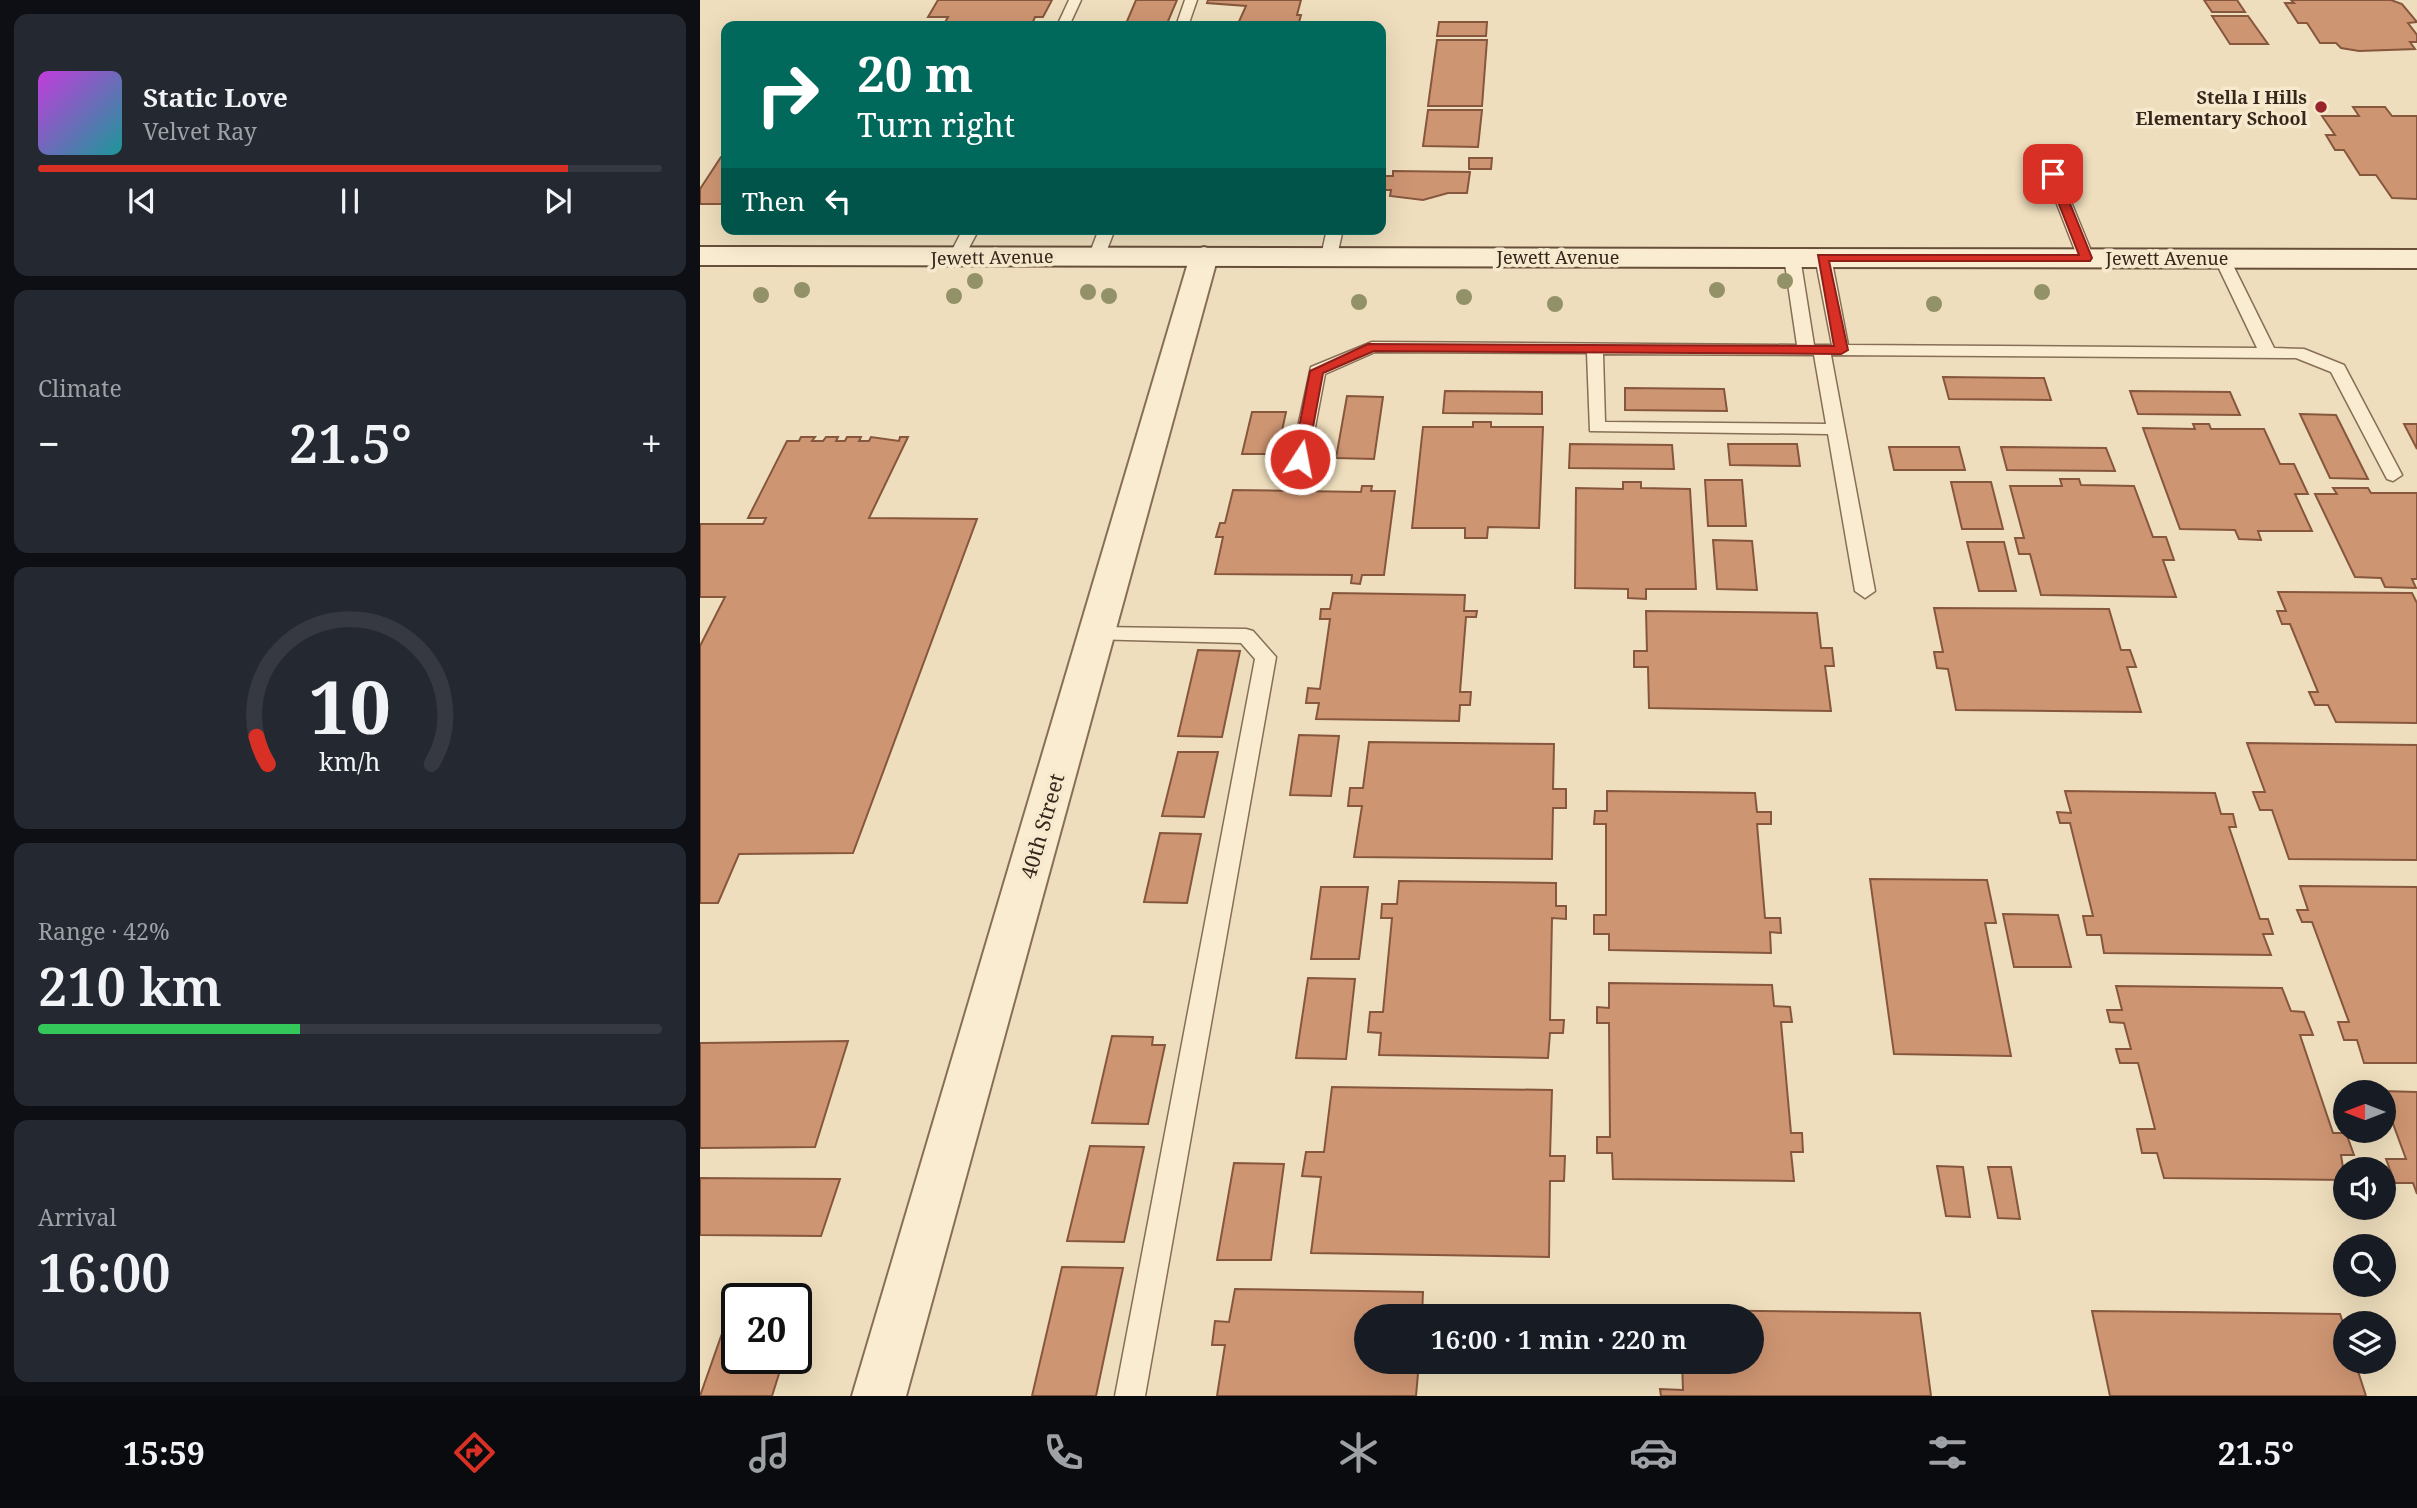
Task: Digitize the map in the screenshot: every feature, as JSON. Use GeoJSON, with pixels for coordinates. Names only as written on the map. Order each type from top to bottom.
{"type":"FeatureCollection","features":[{"type":"Feature","properties":{"kind":"street","name":"Jewett Avenue"},"geometry":{"type":"LineString","coordinates":[[700,256],[956,258],[1102,242],[1204,256],[1332,243],[1792,257],[2417,259]]}},
{"type":"Feature","properties":{"kind":"street","name":"40th Street"},"geometry":{"type":"LineString","coordinates":[[879,1396],[1204,256]]}},
{"type":"Feature","properties":{"kind":"lane"},"geometry":{"type":"LineString","coordinates":[[1065,21],[1075,0]]}},
{"type":"Feature","properties":{"kind":"lane"},"geometry":{"type":"LineString","coordinates":[[1184,21],[1191,0]]}},
{"type":"Feature","properties":{"kind":"lane"},"geometry":{"type":"LineString","coordinates":[[2044,153],[2086,258]]}},
{"type":"Feature","properties":{"kind":"lane"},"geometry":{"type":"LineString","coordinates":[[956,258],[968,235]]}},
{"type":"Feature","properties":{"kind":"lane"},"geometry":{"type":"LineString","coordinates":[[1792,257],[1836,429],[1865,591]]}},
{"type":"Feature","properties":{"kind":"lane"},"geometry":{"type":"LineString","coordinates":[[1823,257],[1841,350]]}},
{"type":"Feature","properties":{"kind":"lane"},"geometry":{"type":"LineString","coordinates":[[2222,258],[2268,353]]}},
{"type":"Feature","properties":{"kind":"lane"},"geometry":{"type":"LineString","coordinates":[[1300,459],[1317,371],[1372,347],[2298,353],[2338,369],[2393,475]]}},
{"type":"Feature","properties":{"kind":"lane"},"geometry":{"type":"LineString","coordinates":[[1595,348],[1596,427],[1836,429]]}},
{"type":"Feature","properties":{"kind":"lane"},"geometry":{"type":"LineString","coordinates":[[1096,634],[1246,636],[1266,657],[1130,1396]]}},
{"type":"Feature","properties":{"kind":"building"},"geometry":{"type":"Polygon","coordinates":[[[938,0],[1052,0],[1043,17],[1035,17],[1033,21],[946,21],[948,17],[928,17],[938,0]]]}},
{"type":"Feature","properties":{"kind":"building"},"geometry":{"type":"Polygon","coordinates":[[[1136,0],[1177,0],[1168,21],[1127,21],[1136,0]]]}},
{"type":"Feature","properties":{"kind":"building"},"geometry":{"type":"Polygon","coordinates":[[[1208,0],[1301,0],[1297,15],[1301,15],[1299,21],[1239,21],[1246,6],[1207,3],[1208,0]]]}},
{"type":"Feature","properties":{"kind":"building"},"geometry":{"type":"Polygon","coordinates":[[[2204,0],[2237,0],[2245,12],[2212,12],[2204,0]]]}},
{"type":"Feature","properties":{"kind":"building"},"geometry":{"type":"Polygon","coordinates":[[[2291,0],[2391,0],[2402,4],[2417,22],[2408,23],[2417,35],[2417,42],[2410,42],[2415,49],[2359,51],[2341,48],[2336,43],[2320,43],[2307,23],[2298,23],[2285,3],[2294,3],[2291,0]]]}},
{"type":"Feature","properties":{"kind":"building"},"geometry":{"type":"Polygon","coordinates":[[[2212,16],[2248,16],[2268,44],[2230,44],[2212,16]]]}},
{"type":"Feature","properties":{"kind":"building"},"geometry":{"type":"Polygon","coordinates":[[[1439,22],[1487,22],[1486,36],[1437,36],[1439,22]]]}},
{"type":"Feature","properties":{"kind":"building"},"geometry":{"type":"Polygon","coordinates":[[[1437,40],[1487,40],[1482,106],[1428,106],[1437,40]]]}},
{"type":"Feature","properties":{"kind":"building"},"geometry":{"type":"Polygon","coordinates":[[[2353,107],[2385,107],[2392,116],[2417,116],[2417,199],[2392,198],[2376,175],[2360,175],[2344,150],[2335,150],[2326,135],[2335,135],[2322,116],[2359,116],[2353,107]]]}},
{"type":"Feature","properties":{"kind":"building"},"geometry":{"type":"Polygon","coordinates":[[[1428,110],[1482,110],[1478,147],[1423,146],[1428,110]]]}},
{"type":"Feature","properties":{"kind":"building"},"geometry":{"type":"Polygon","coordinates":[[[721,157],[721,204],[700,204],[700,189],[721,157]]]}},
{"type":"Feature","properties":{"kind":"building"},"geometry":{"type":"Polygon","coordinates":[[[1469,158],[1492,158],[1491,169],[1469,169],[1469,158]]]}},
{"type":"Feature","properties":{"kind":"building"},"geometry":{"type":"Polygon","coordinates":[[[1393,171],[1470,172],[1467,193],[1448,193],[1423,200],[1390,196],[1391,190],[1386,190],[1386,176],[1393,176],[1393,171]]]}},
{"type":"Feature","properties":{"kind":"building"},"geometry":{"type":"Polygon","coordinates":[[[1943,377],[2044,378],[2051,400],[1949,399],[1943,377]]]}},
{"type":"Feature","properties":{"kind":"building"},"geometry":{"type":"Polygon","coordinates":[[[1625,388],[1724,389],[1727,411],[1625,410],[1625,388]]]}},
{"type":"Feature","properties":{"kind":"building"},"geometry":{"type":"Polygon","coordinates":[[[1445,391],[1542,392],[1542,414],[1443,413],[1445,391]]]}},
{"type":"Feature","properties":{"kind":"building"},"geometry":{"type":"Polygon","coordinates":[[[2130,391],[2230,392],[2240,415],[2138,414],[2130,391]]]}},
{"type":"Feature","properties":{"kind":"building"},"geometry":{"type":"Polygon","coordinates":[[[1347,396],[1383,397],[1374,459],[1336,458],[1347,396]]]}},
{"type":"Feature","properties":{"kind":"building"},"geometry":{"type":"Polygon","coordinates":[[[1252,412],[1286,412],[1277,454],[1242,454],[1252,412]]]}},
{"type":"Feature","properties":{"kind":"building"},"geometry":{"type":"Polygon","coordinates":[[[2300,414],[2336,415],[2368,479],[2330,478],[2300,414]]]}},
{"type":"Feature","properties":{"kind":"building"},"geometry":{"type":"Polygon","coordinates":[[[1473,422],[1491,422],[1491,427],[1543,427],[1539,528],[1488,527],[1487,538],[1465,538],[1465,528],[1412,528],[1423,427],[1473,427],[1473,422]]]}},
{"type":"Feature","properties":{"kind":"building"},"geometry":{"type":"Polygon","coordinates":[[[2193,424],[2209,424],[2211,429],[2264,429],[2280,464],[2294,464],[2308,494],[2295,494],[2312,531],[2258,531],[2261,540],[2239,539],[2235,530],[2180,529],[2143,428],[2195,429],[2193,424]]]}},
{"type":"Feature","properties":{"kind":"building"},"geometry":{"type":"Polygon","coordinates":[[[2404,424],[2417,424],[2417,449],[2404,424]]]}},
{"type":"Feature","properties":{"kind":"building"},"geometry":{"type":"Polygon","coordinates":[[[801,437],[815,437],[812,441],[823,441],[826,437],[838,437],[836,441],[845,441],[847,437],[861,437],[859,441],[869,441],[871,437],[899,441],[900,437],[908,437],[869,518],[977,519],[853,853],[739,854],[718,903],[700,903],[700,646],[725,597],[700,597],[700,524],[763,524],[766,518],[748,518],[787,441],[799,441],[801,437]]]}},
{"type":"Feature","properties":{"kind":"building"},"geometry":{"type":"Polygon","coordinates":[[[1570,444],[1672,445],[1674,469],[1569,468],[1570,444]]]}},
{"type":"Feature","properties":{"kind":"building"},"geometry":{"type":"Polygon","coordinates":[[[1728,444],[1797,444],[1800,466],[1730,465],[1728,444]]]}},
{"type":"Feature","properties":{"kind":"building"},"geometry":{"type":"Polygon","coordinates":[[[1889,447],[1959,447],[1965,470],[1894,470],[1889,447]]]}},
{"type":"Feature","properties":{"kind":"building"},"geometry":{"type":"Polygon","coordinates":[[[2001,447],[2106,448],[2115,471],[2007,470],[2001,447]]]}},
{"type":"Feature","properties":{"kind":"building"},"geometry":{"type":"Polygon","coordinates":[[[2060,479],[2079,479],[2081,485],[2134,486],[2153,537],[2166,537],[2174,560],[2163,560],[2176,597],[2041,595],[2030,554],[2019,554],[2015,538],[2024,538],[2010,486],[2062,486],[2060,479]]]}},
{"type":"Feature","properties":{"kind":"building"},"geometry":{"type":"Polygon","coordinates":[[[1705,480],[1742,480],[1746,526],[1708,526],[1705,480]]]}},
{"type":"Feature","properties":{"kind":"building"},"geometry":{"type":"Polygon","coordinates":[[[1623,482],[1641,482],[1641,488],[1690,489],[1696,589],[1646,589],[1646,599],[1628,598],[1628,589],[1575,588],[1576,488],[1623,489],[1623,482]]]}},
{"type":"Feature","properties":{"kind":"building"},"geometry":{"type":"Polygon","coordinates":[[[1951,482],[1991,482],[2003,529],[1962,529],[1951,482]]]}},
{"type":"Feature","properties":{"kind":"building"},"geometry":{"type":"Polygon","coordinates":[[[1362,486],[1372,486],[1371,491],[1395,491],[1384,575],[1362,575],[1360,584],[1351,583],[1352,575],[1215,574],[1223,537],[1216,537],[1220,523],[1225,523],[1233,490],[1361,492],[1362,486]]]}},
{"type":"Feature","properties":{"kind":"building"},"geometry":{"type":"Polygon","coordinates":[[[2333,488],[2368,488],[2371,493],[2417,493],[2417,579],[2412,579],[2416,588],[2385,587],[2381,578],[2355,577],[2315,494],[2337,494],[2333,488]]]}},
{"type":"Feature","properties":{"kind":"building"},"geometry":{"type":"Polygon","coordinates":[[[1713,540],[1752,541],[1757,590],[1717,589],[1713,540]]]}},
{"type":"Feature","properties":{"kind":"building"},"geometry":{"type":"Polygon","coordinates":[[[1967,542],[2004,542],[2016,591],[1979,591],[1967,542]]]}},
{"type":"Feature","properties":{"kind":"building"},"geometry":{"type":"Polygon","coordinates":[[[2278,592],[2412,593],[2417,603],[2417,723],[2336,722],[2328,705],[2315,705],[2309,692],[2318,692],[2290,624],[2282,624],[2277,611],[2286,611],[2278,592]]]}},
{"type":"Feature","properties":{"kind":"building"},"geometry":{"type":"Polygon","coordinates":[[[1333,593],[1465,595],[1464,611],[1477,611],[1476,617],[1466,617],[1460,692],[1471,692],[1470,705],[1460,705],[1459,721],[1316,719],[1319,703],[1306,703],[1308,688],[1320,689],[1330,619],[1320,619],[1321,609],[1330,609],[1333,593]]]}},
{"type":"Feature","properties":{"kind":"building"},"geometry":{"type":"Polygon","coordinates":[[[1934,608],[2109,609],[2121,650],[2130,650],[2136,667],[2127,667],[2141,712],[1956,710],[1948,669],[1937,668],[1934,652],[1943,652],[1934,608]]]}},
{"type":"Feature","properties":{"kind":"building"},"geometry":{"type":"Polygon","coordinates":[[[1646,611],[1817,613],[1821,648],[1832,648],[1834,666],[1825,666],[1831,711],[1649,708],[1648,667],[1634,667],[1634,651],[1647,651],[1646,611]]]}},
{"type":"Feature","properties":{"kind":"building"},"geometry":{"type":"Polygon","coordinates":[[[1198,650],[1240,651],[1222,737],[1178,736],[1198,650]]]}},
{"type":"Feature","properties":{"kind":"building"},"geometry":{"type":"Polygon","coordinates":[[[1299,735],[1339,736],[1331,796],[1290,795],[1299,735]]]}},
{"type":"Feature","properties":{"kind":"building"},"geometry":{"type":"Polygon","coordinates":[[[1369,742],[1554,744],[1553,789],[1566,789],[1566,808],[1553,808],[1552,859],[1354,857],[1362,806],[1348,806],[1350,788],[1363,788],[1369,742]]]}},
{"type":"Feature","properties":{"kind":"building"},"geometry":{"type":"Polygon","coordinates":[[[2247,743],[2417,745],[2417,860],[2289,859],[2272,810],[2260,810],[2253,792],[2265,792],[2247,743]]]}},
{"type":"Feature","properties":{"kind":"building"},"geometry":{"type":"Polygon","coordinates":[[[1178,752],[1218,752],[1204,817],[1162,816],[1178,752]]]}},
{"type":"Feature","properties":{"kind":"building"},"geometry":{"type":"Polygon","coordinates":[[[1607,791],[1755,793],[1757,812],[1771,812],[1771,824],[1757,824],[1765,918],[1780,918],[1781,933],[1770,932],[1771,953],[1609,950],[1609,934],[1594,934],[1594,915],[1606,915],[1606,824],[1594,824],[1595,811],[1607,811],[1607,791]]]}},
{"type":"Feature","properties":{"kind":"building"},"geometry":{"type":"Polygon","coordinates":[[[2065,791],[2215,793],[2221,814],[2233,814],[2236,827],[2229,827],[2260,919],[2268,919],[2273,934],[2263,934],[2271,955],[2104,953],[2101,935],[2087,935],[2083,916],[2093,916],[2070,823],[2060,823],[2057,812],[2071,813],[2065,791]]]}},
{"type":"Feature","properties":{"kind":"building"},"geometry":{"type":"Polygon","coordinates":[[[1160,833],[1201,834],[1187,903],[1144,902],[1160,833]]]}},
{"type":"Feature","properties":{"kind":"building"},"geometry":{"type":"Polygon","coordinates":[[[1870,879],[1987,880],[1996,923],[1985,923],[2011,1056],[1894,1054],[1870,879]]]}},
{"type":"Feature","properties":{"kind":"building"},"geometry":{"type":"Polygon","coordinates":[[[1399,881],[1556,883],[1556,906],[1566,906],[1566,919],[1552,918],[1550,1020],[1564,1020],[1563,1033],[1550,1033],[1548,1058],[1379,1055],[1381,1033],[1368,1032],[1370,1012],[1383,1012],[1392,918],[1381,918],[1382,904],[1397,904],[1399,881]]]}},
{"type":"Feature","properties":{"kind":"building"},"geometry":{"type":"Polygon","coordinates":[[[2300,886],[2417,887],[2417,1063],[2364,1063],[2357,1040],[2344,1040],[2338,1022],[2349,1022],[2312,922],[2302,922],[2297,910],[2308,910],[2300,886]]]}},
{"type":"Feature","properties":{"kind":"building"},"geometry":{"type":"Polygon","coordinates":[[[1321,887],[1368,887],[1359,959],[1311,959],[1321,887]]]}},
{"type":"Feature","properties":{"kind":"building"},"geometry":{"type":"Polygon","coordinates":[[[2003,914],[2058,915],[2071,967],[2014,967],[2003,914]]]}},
{"type":"Feature","properties":{"kind":"building"},"geometry":{"type":"Polygon","coordinates":[[[1308,978],[1355,979],[1346,1059],[1296,1058],[1308,978]]]}},
{"type":"Feature","properties":{"kind":"building"},"geometry":{"type":"Polygon","coordinates":[[[1609,983],[1772,985],[1774,1006],[1790,1007],[1792,1022],[1781,1022],[1791,1133],[1802,1133],[1803,1152],[1791,1152],[1794,1181],[1613,1179],[1612,1153],[1597,1153],[1597,1137],[1610,1137],[1609,1023],[1597,1023],[1597,1007],[1609,1008],[1609,983]]]}},
{"type":"Feature","properties":{"kind":"building"},"geometry":{"type":"Polygon","coordinates":[[[2116,986],[2282,988],[2291,1011],[2304,1012],[2313,1035],[2300,1035],[2333,1133],[2333,1143],[2350,1143],[2354,1155],[2333,1157],[2333,1180],[2164,1178],[2157,1153],[2142,1153],[2137,1129],[2155,1129],[2138,1063],[2120,1063],[2116,1049],[2131,1049],[2124,1023],[2110,1022],[2107,1010],[2122,1010],[2116,986]]]}},
{"type":"Feature","properties":{"kind":"building"},"geometry":{"type":"Polygon","coordinates":[[[1112,1036],[1153,1037],[1152,1045],[1165,1045],[1148,1124],[1092,1123],[1112,1036]]]}},
{"type":"Feature","properties":{"kind":"building"},"geometry":{"type":"Polygon","coordinates":[[[848,1041],[815,1147],[700,1148],[700,1043],[848,1041]]]}},
{"type":"Feature","properties":{"kind":"building"},"geometry":{"type":"Polygon","coordinates":[[[1332,1087],[1552,1090],[1550,1156],[1565,1156],[1564,1181],[1550,1181],[1549,1257],[1311,1253],[1321,1177],[1302,1176],[1306,1152],[1324,1152],[1332,1087]]]}},
{"type":"Feature","properties":{"kind":"building"},"geometry":{"type":"Polygon","coordinates":[[[2396,1091],[2417,1092],[2417,1194],[2413,1183],[2396,1183],[2396,1159],[2406,1159],[2396,1132],[2396,1091]]]}},
{"type":"Feature","properties":{"kind":"building"},"geometry":{"type":"Polygon","coordinates":[[[1090,1146],[1144,1147],[1124,1242],[1067,1241],[1090,1146]]]}},
{"type":"Feature","properties":{"kind":"building"},"geometry":{"type":"Polygon","coordinates":[[[1234,1163],[1284,1164],[1271,1260],[1217,1260],[1234,1163]]]}},
{"type":"Feature","properties":{"kind":"building"},"geometry":{"type":"Polygon","coordinates":[[[1937,1166],[1963,1167],[1970,1217],[1946,1216],[1937,1166]]]}},
{"type":"Feature","properties":{"kind":"building"},"geometry":{"type":"Polygon","coordinates":[[[1988,1167],[2011,1167],[2020,1219],[1998,1218],[1988,1167]]]}},
{"type":"Feature","properties":{"kind":"building"},"geometry":{"type":"Polygon","coordinates":[[[700,1178],[840,1179],[821,1236],[700,1235],[700,1178]]]}},
{"type":"Feature","properties":{"kind":"building"},"geometry":{"type":"Polygon","coordinates":[[[1062,1267],[1123,1268],[1096,1396],[1032,1396],[1062,1267]]]}},
{"type":"Feature","properties":{"kind":"building"},"geometry":{"type":"Polygon","coordinates":[[[1235,1289],[1423,1292],[1422,1304],[1354,1304],[1354,1374],[1418,1374],[1416,1396],[1217,1396],[1225,1345],[1212,1345],[1215,1321],[1229,1322],[1235,1289]]]}},
{"type":"Feature","properties":{"kind":"building"},"geometry":{"type":"Polygon","coordinates":[[[1764,1311],[1920,1313],[1931,1396],[1661,1396],[1660,1389],[1683,1390],[1682,1374],[1764,1374],[1764,1311]]]}},
{"type":"Feature","properties":{"kind":"building"},"geometry":{"type":"Polygon","coordinates":[[[2092,1311],[2333,1314],[2333,1374],[2359,1374],[2366,1396],[2110,1396],[2092,1311]]]}},
{"type":"Feature","properties":{"kind":"building"},"geometry":{"type":"Polygon","coordinates":[[[721,1336],[721,1374],[779,1374],[772,1396],[700,1396],[721,1336]]]}},
{"type":"Feature","properties":{"kind":"place","name":"Stella I Hills Elementary School"},"geometry":{"type":"Point","coordinates":[2321,107]}},
{"type":"Feature","properties":{"kind":"route"},"geometry":{"type":"LineString","coordinates":[[1300,459],[1317,371],[1372,347],[1841,350],[1823,257],[2086,258],[2053,174]]}}]}
